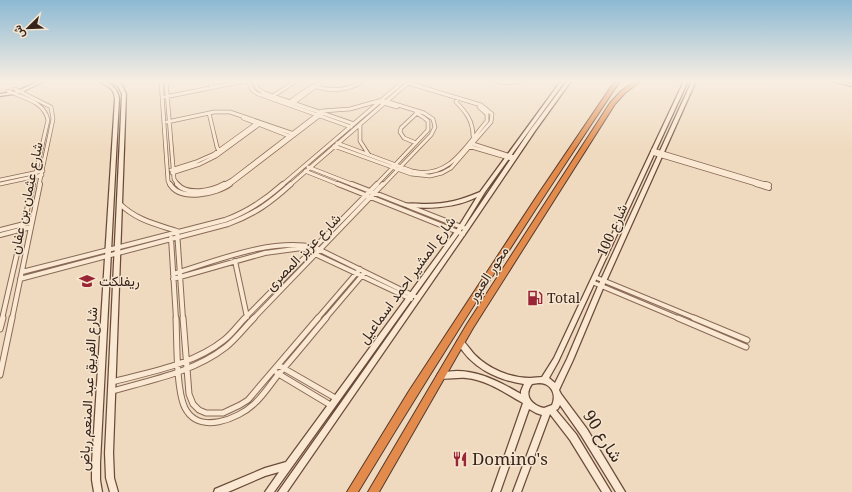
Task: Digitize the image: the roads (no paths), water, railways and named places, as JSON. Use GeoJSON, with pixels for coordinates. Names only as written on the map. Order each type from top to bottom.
{"type":"FeatureCollection","features":[{"type":"Feature","properties":{"kind":"highway","name":"محور العبور"},"geometry":{"type":"LineString","coordinates":[[352,492],[429,368],[539,198],[603,104]]}},
{"type":"Feature","properties":{"kind":"highway","name":"محور العبور"},"geometry":{"type":"LineString","coordinates":[[373,492],[460,342],[612,104]]}},
{"type":"Feature","properties":{"kind":"street","name":"شارع عثمان بن عفان"},"geometry":{"type":"LineString","coordinates":[[0,329],[48,120],[47,112],[37,104]]}},
{"type":"Feature","properties":{"kind":"street","name":"شارع عثمان بن عفان"},"geometry":{"type":"LineString","coordinates":[[0,376],[1,365],[54,119],[53,111],[44,104]]}},
{"type":"Feature","properties":{"kind":"street","name":"شارع الفريق عبد المنعم رياض"},"geometry":{"type":"LineString","coordinates":[[98,492],[96,463],[117,104]]}},
{"type":"Feature","properties":{"kind":"street","name":"شارع الفريق عبد المنعم رياض"},"geometry":{"type":"LineString","coordinates":[[114,492],[109,467],[124,104]]}},
{"type":"Feature","properties":{"kind":"street"},"geometry":{"type":"LineString","coordinates":[[163,104],[169,185],[180,193],[193,195],[213,193],[230,185],[292,135]]}},
{"type":"Feature","properties":{"kind":"street"},"geometry":{"type":"LineString","coordinates":[[168,104],[175,183],[182,189],[194,191],[214,188],[232,180],[319,114],[374,104]]}},
{"type":"Feature","properties":{"kind":"street"},"geometry":{"type":"LineString","coordinates":[[290,104],[352,125]]}},
{"type":"Feature","properties":{"kind":"street"},"geometry":{"type":"LineString","coordinates":[[177,235],[244,213],[267,198],[352,125],[379,104]]}},
{"type":"Feature","properties":{"kind":"street"},"geometry":{"type":"LineString","coordinates":[[22,272],[171,236],[228,224],[248,217],[266,206],[306,172],[361,124],[380,104]]}},
{"type":"Feature","properties":{"kind":"street","name":"شارع عزيز المصرى"},"geometry":{"type":"LineString","coordinates":[[111,391],[187,368],[206,360],[227,346],[374,193],[416,143],[426,134],[430,127],[428,120],[417,113],[391,104]]}},
{"type":"Feature","properties":{"kind":"street","name":"شارع عزيز المصرى"},"geometry":{"type":"LineString","coordinates":[[112,382],[179,363],[216,346],[247,317],[369,191],[431,135],[435,127],[433,119],[424,113],[393,104]]}},
{"type":"Feature","properties":{"kind":"street"},"geometry":{"type":"LineString","coordinates":[[458,104],[471,121],[473,136]]}},
{"type":"Feature","properties":{"kind":"street"},"geometry":{"type":"LineString","coordinates":[[469,144],[473,136],[486,122],[487,114],[478,106],[472,104]]}},
{"type":"Feature","properties":{"kind":"street"},"geometry":{"type":"LineString","coordinates":[[336,145],[369,155],[416,176],[430,176],[442,173],[451,168],[469,144],[491,122],[492,114],[481,105],[477,104]]}},
{"type":"Feature","properties":{"kind":"street","name":"شارع المشير احمد اسماعيل"},"geometry":{"type":"LineString","coordinates":[[282,492],[417,300],[462,230],[547,104]]}},
{"type":"Feature","properties":{"kind":"street","name":"شارع المشير احمد اسماعيل"},"geometry":{"type":"LineString","coordinates":[[269,492],[411,297],[462,230],[483,191],[511,157],[551,104]]}},
{"type":"Feature","properties":{"kind":"street","name":"شارع 100"},"geometry":{"type":"LineString","coordinates":[[544,380],[556,360],[675,104]]}},
{"type":"Feature","properties":{"kind":"street","name":"شارع 100"},"geometry":{"type":"LineString","coordinates":[[557,393],[600,286],[683,104]]}},
{"type":"Feature","properties":{"kind":"street"},"geometry":{"type":"LineString","coordinates":[[416,143],[404,138],[400,132],[401,128],[417,113]]}},
{"type":"Feature","properties":{"kind":"street"},"geometry":{"type":"LineString","coordinates":[[164,124],[209,114],[232,115],[292,135]]}},
{"type":"Feature","properties":{"kind":"street"},"geometry":{"type":"LineString","coordinates":[[209,114],[220,152]]}},
{"type":"Feature","properties":{"kind":"street"},"geometry":{"type":"LineString","coordinates":[[168,173],[200,164],[220,152],[259,123]]}},
{"type":"Feature","properties":{"kind":"street"},"geometry":{"type":"LineString","coordinates":[[361,124],[358,134],[360,141],[369,155]]}},
{"type":"Feature","properties":{"kind":"street"},"geometry":{"type":"LineString","coordinates":[[331,143],[396,167]]}},
{"type":"Feature","properties":{"kind":"street"},"geometry":{"type":"LineString","coordinates":[[469,144],[511,157]]}},
{"type":"Feature","properties":{"kind":"street"},"geometry":{"type":"LineString","coordinates":[[652,151],[769,187]]}},
{"type":"Feature","properties":{"kind":"street"},"geometry":{"type":"LineString","coordinates":[[305,166],[406,205],[462,230]]}},
{"type":"Feature","properties":{"kind":"street"},"geometry":{"type":"LineString","coordinates":[[301,169],[370,197],[462,230]]}},
{"type":"Feature","properties":{"kind":"street"},"geometry":{"type":"LineString","coordinates":[[0,180],[42,173]]}},
{"type":"Feature","properties":{"kind":"street"},"geometry":{"type":"LineString","coordinates":[[0,184],[35,174]]}},
{"type":"Feature","properties":{"kind":"street"},"geometry":{"type":"LineString","coordinates":[[406,205],[426,207],[447,205],[464,200],[483,191]]}},
{"type":"Feature","properties":{"kind":"street"},"geometry":{"type":"LineString","coordinates":[[119,203],[136,217],[153,224],[176,229],[186,360],[191,402],[202,412],[221,414],[240,406],[254,394],[278,365],[361,273]]}},
{"type":"Feature","properties":{"kind":"street"},"geometry":{"type":"LineString","coordinates":[[0,235],[32,225]]}},
{"type":"Feature","properties":{"kind":"street"},"geometry":{"type":"LineString","coordinates":[[0,230],[24,227]]}},
{"type":"Feature","properties":{"kind":"street"},"geometry":{"type":"LineString","coordinates":[[171,236],[181,397],[186,411],[197,421],[210,424],[221,422],[242,413],[258,399],[346,290]]}},
{"type":"Feature","properties":{"kind":"street"},"geometry":{"type":"LineString","coordinates":[[173,277],[271,247],[300,244],[314,247],[337,258],[361,273]]}},
{"type":"Feature","properties":{"kind":"street"},"geometry":{"type":"LineString","coordinates":[[180,275],[282,250],[299,248],[311,251],[333,262],[361,273],[417,300]]}},
{"type":"Feature","properties":{"kind":"street"},"geometry":{"type":"LineString","coordinates":[[20,279],[109,252]]}},
{"type":"Feature","properties":{"kind":"street"},"geometry":{"type":"LineString","coordinates":[[333,262],[337,258]]}},
{"type":"Feature","properties":{"kind":"street"},"geometry":{"type":"LineString","coordinates":[[235,261],[247,317]]}},
{"type":"Feature","properties":{"kind":"street"},"geometry":{"type":"LineString","coordinates":[[594,279],[603,280],[747,340]]}},
{"type":"Feature","properties":{"kind":"street"},"geometry":{"type":"LineString","coordinates":[[594,279],[600,286],[746,347]]}},
{"type":"Feature","properties":{"kind":"street"},"geometry":{"type":"LineString","coordinates":[[688,323],[689,316]]}},
{"type":"Feature","properties":{"kind":"street"},"geometry":{"type":"LineString","coordinates":[[460,342],[473,359],[492,373],[516,380],[530,382],[535,380],[544,380],[557,393],[557,403],[549,411],[517,492]]}},
{"type":"Feature","properties":{"kind":"street"},"geometry":{"type":"LineString","coordinates":[[278,365],[337,399]]}},
{"type":"Feature","properties":{"kind":"street"},"geometry":{"type":"LineString","coordinates":[[273,371],[332,406]]}},
{"type":"Feature","properties":{"kind":"street"},"geometry":{"type":"LineString","coordinates":[[440,376],[459,374],[478,376],[496,383],[527,402],[535,409],[549,411]]}},
{"type":"Feature","properties":{"kind":"street"},"geometry":{"type":"LineString","coordinates":[[496,492],[527,402],[524,390],[530,382]]}},
{"type":"Feature","properties":{"kind":"street"},"geometry":{"type":"LineString","coordinates":[[306,391],[311,384]]}},
{"type":"Feature","properties":{"kind":"street","name":"شارع 90"},"geometry":{"type":"LineString","coordinates":[[557,393],[584,432],[621,492]]}},
{"type":"Feature","properties":{"kind":"street","name":"شارع 90"},"geometry":{"type":"LineString","coordinates":[[549,411],[573,437],[607,492]]}},
{"type":"Feature","properties":{"kind":"street"},"geometry":{"type":"LineString","coordinates":[[573,437],[584,432]]}},
{"type":"Feature","properties":{"kind":"street"},"geometry":{"type":"LineString","coordinates":[[218,492],[265,472],[289,465]]}},
{"type":"Feature","properties":{"kind":"place","name":"ريفلكت"},"geometry":{"type":"Point","coordinates":[87,281]}},
{"type":"Feature","properties":{"kind":"place","name":"Total"},"geometry":{"type":"Point","coordinates":[535,298]}},
{"type":"Feature","properties":{"kind":"place","name":"Domino's"},"geometry":{"type":"Point","coordinates":[460,459]}}]}
